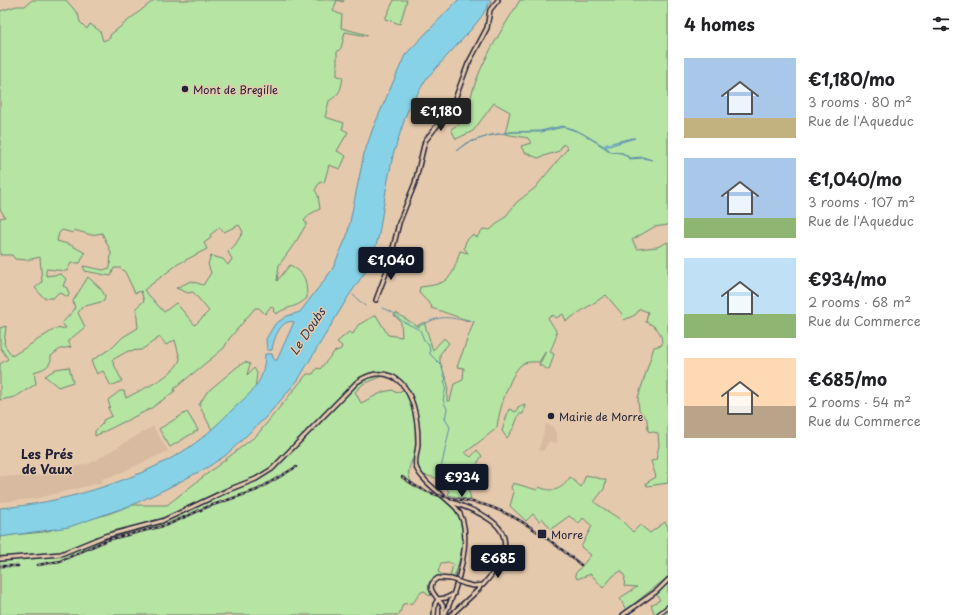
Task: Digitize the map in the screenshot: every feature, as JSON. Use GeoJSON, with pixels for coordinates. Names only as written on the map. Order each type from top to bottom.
{"type":"FeatureCollection","features":[{"type":"Feature","properties":{"kind":"main road"},"geometry":{"type":"LineString","coordinates":[[376,300],[389,265],[399,223],[415,183],[425,141],[436,126],[451,110],[468,64],[487,28],[490,10],[498,0]]}},
{"type":"Feature","properties":{"kind":"main road"},"geometry":{"type":"LineString","coordinates":[[0,560],[66,553],[105,536],[162,521],[228,490],[256,479],[272,469],[357,382],[369,376],[383,374],[397,379],[407,390],[413,407],[417,437],[415,459],[417,468],[420,474],[449,501],[461,516],[466,533],[454,594],[444,615]]}},
{"type":"Feature","properties":{"kind":"main road"},"geometry":{"type":"LineString","coordinates":[[449,501],[495,523],[501,530],[504,542],[504,552],[501,563],[488,580],[451,615]]}},
{"type":"Feature","properties":{"kind":"main road"},"geometry":{"type":"LineString","coordinates":[[444,615],[444,608],[431,590],[433,582],[442,578],[480,586]]}},
{"type":"Feature","properties":{"kind":"main road"},"geometry":{"type":"LineString","coordinates":[[623,615],[657,591],[668,580]]}},
{"type":"Feature","properties":{"kind":"main road"},"geometry":{"type":"LineString","coordinates":[[438,599],[446,598],[454,594]]}},
{"type":"Feature","properties":{"kind":"main road"},"geometry":{"type":"LineString","coordinates":[[434,615],[435,604],[438,599]]}},
{"type":"Feature","properties":{"kind":"main road"},"geometry":{"type":"LineString","coordinates":[[658,615],[668,606]]}},
{"type":"Feature","properties":{"kind":"shaded area"},"geometry":{"type":"Polygon","coordinates":[[[546,424],[552,426],[557,433],[557,443],[549,441],[543,451],[539,450],[546,424]]]}},
{"type":"Feature","properties":{"kind":"shaded area"},"geometry":{"type":"Polygon","coordinates":[[[153,426],[168,451],[118,474],[102,479],[103,482],[34,499],[0,502],[0,476],[32,477],[91,463],[153,426]]]}},
{"type":"Feature","properties":{"kind":"green space"},"geometry":{"type":"Polygon","coordinates":[[[32,0],[66,0],[78,14],[80,22],[87,29],[90,24],[100,31],[103,41],[110,38],[110,35],[154,0],[337,0],[333,11],[342,15],[341,28],[368,35],[345,32],[341,48],[337,52],[337,76],[343,77],[342,85],[338,94],[329,101],[325,117],[344,123],[342,129],[348,132],[337,151],[346,156],[340,169],[329,165],[324,183],[320,182],[315,190],[318,195],[320,209],[310,214],[304,221],[307,223],[279,265],[277,281],[290,265],[303,275],[306,282],[307,298],[303,302],[276,314],[271,306],[265,314],[259,308],[255,308],[229,339],[224,348],[174,389],[175,391],[150,409],[95,436],[95,431],[103,423],[103,420],[112,416],[108,408],[110,407],[108,400],[120,391],[124,391],[126,398],[157,382],[172,371],[180,359],[175,340],[166,345],[160,337],[141,350],[128,351],[112,360],[122,381],[111,386],[103,371],[97,374],[91,361],[113,347],[123,337],[138,328],[136,308],[144,301],[141,291],[135,293],[125,272],[121,268],[114,268],[111,276],[85,271],[83,266],[103,270],[110,268],[111,252],[102,233],[91,235],[74,230],[73,233],[62,230],[59,233],[57,241],[71,245],[85,253],[80,263],[71,263],[67,271],[46,269],[46,276],[61,274],[66,279],[63,286],[67,288],[69,294],[68,297],[59,292],[53,298],[44,298],[35,288],[42,282],[40,257],[27,260],[15,259],[12,255],[0,255],[0,218],[5,217],[0,209],[0,11],[17,6],[25,6],[32,0]],[[239,225],[224,232],[220,227],[210,235],[211,238],[204,243],[207,249],[178,264],[144,290],[164,312],[176,303],[195,325],[209,311],[193,292],[188,293],[176,288],[191,281],[203,285],[211,273],[208,264],[211,256],[223,259],[228,265],[232,259],[228,252],[235,245],[243,232],[239,225]]]}},
{"type":"Feature","properties":{"kind":"green space"},"geometry":{"type":"Polygon","coordinates":[[[394,0],[407,0],[400,24],[385,19],[394,0]]]}},
{"type":"Feature","properties":{"kind":"green space"},"geometry":{"type":"Polygon","coordinates":[[[520,0],[668,0],[668,225],[654,227],[632,240],[637,249],[657,247],[668,242],[668,483],[647,486],[646,483],[656,477],[651,461],[656,460],[659,445],[658,433],[648,431],[647,419],[639,410],[638,398],[654,347],[662,345],[661,337],[656,328],[646,322],[648,312],[640,309],[635,315],[624,320],[621,317],[622,314],[606,295],[566,321],[563,314],[556,318],[553,315],[548,318],[556,332],[556,337],[550,352],[554,354],[549,370],[539,365],[546,351],[539,362],[527,362],[521,365],[513,377],[505,394],[497,428],[465,453],[471,457],[477,450],[482,456],[465,488],[469,491],[471,500],[448,495],[449,492],[439,479],[423,475],[419,469],[417,460],[412,460],[409,469],[411,482],[421,489],[442,498],[452,507],[462,523],[464,532],[463,546],[454,578],[450,577],[453,564],[448,562],[441,563],[438,572],[443,575],[434,579],[430,584],[431,595],[429,596],[425,591],[421,592],[413,603],[403,604],[399,615],[0,615],[0,536],[44,532],[108,514],[132,505],[167,505],[257,435],[307,374],[313,374],[317,368],[320,369],[334,352],[341,349],[342,346],[337,342],[349,332],[353,334],[358,325],[376,315],[388,335],[402,337],[401,322],[394,315],[396,313],[417,326],[424,322],[433,350],[444,338],[449,343],[440,354],[440,362],[448,385],[447,401],[450,401],[454,384],[463,380],[464,368],[457,367],[474,321],[463,319],[431,308],[432,306],[419,293],[420,287],[438,284],[448,278],[455,268],[460,251],[468,253],[464,248],[466,241],[472,235],[477,237],[483,229],[490,230],[505,217],[517,202],[535,188],[568,148],[563,144],[559,151],[538,158],[524,152],[521,146],[531,143],[528,138],[505,134],[510,112],[494,103],[473,131],[456,139],[451,129],[467,119],[474,87],[480,72],[495,42],[520,0]],[[383,376],[363,384],[355,392],[361,403],[383,392],[393,390],[396,393],[405,389],[399,382],[383,376]]]}},
{"type":"Feature","properties":{"kind":"green space"},"geometry":{"type":"Polygon","coordinates":[[[88,277],[101,289],[105,296],[104,301],[82,307],[78,313],[85,327],[68,341],[71,347],[60,349],[51,356],[50,363],[44,369],[34,372],[36,384],[15,397],[0,400],[0,364],[8,359],[0,347],[0,328],[6,326],[4,344],[12,356],[55,329],[66,328],[62,323],[75,309],[73,301],[88,277]]]}},
{"type":"Feature","properties":{"kind":"green space"},"geometry":{"type":"Polygon","coordinates":[[[245,362],[250,364],[247,375],[254,368],[257,373],[255,389],[212,430],[199,405],[207,392],[245,362]]]}},
{"type":"Feature","properties":{"kind":"green space"},"geometry":{"type":"Polygon","coordinates":[[[69,367],[73,382],[58,387],[45,376],[56,369],[69,367]]]}},
{"type":"Feature","properties":{"kind":"green space"},"geometry":{"type":"Polygon","coordinates":[[[525,404],[523,414],[519,414],[514,427],[507,438],[502,431],[509,409],[516,412],[518,407],[525,404]]]}},
{"type":"Feature","properties":{"kind":"green space"},"geometry":{"type":"Polygon","coordinates":[[[187,412],[198,430],[170,447],[159,429],[187,412]]]}},
{"type":"Feature","properties":{"kind":"green space"},"geometry":{"type":"Polygon","coordinates":[[[586,475],[606,480],[604,489],[594,502],[621,520],[633,532],[640,525],[650,533],[665,522],[668,527],[668,577],[626,610],[620,598],[637,587],[624,586],[625,577],[621,571],[613,576],[603,588],[591,574],[577,579],[575,574],[591,555],[581,547],[592,526],[583,518],[579,523],[569,516],[551,529],[542,518],[539,521],[533,514],[526,521],[510,506],[514,492],[511,488],[513,483],[537,490],[539,487],[553,490],[564,485],[570,477],[581,487],[586,475]]]}},
{"type":"Feature","properties":{"kind":"green space"},"geometry":{"type":"Polygon","coordinates":[[[668,582],[668,615],[655,615],[651,605],[660,600],[656,594],[668,582]]]}},
{"type":"Feature","properties":{"kind":"water","name":"Le Doubs"},"geometry":{"type":"Polygon","coordinates":[[[458,0],[491,0],[482,16],[469,32],[426,79],[407,112],[393,155],[379,234],[372,262],[348,297],[298,380],[266,417],[226,455],[208,467],[132,505],[69,527],[0,537],[0,508],[46,502],[94,490],[141,473],[182,452],[195,443],[214,428],[256,387],[262,373],[265,354],[272,354],[274,360],[277,360],[294,322],[285,323],[282,326],[278,331],[272,350],[267,350],[266,339],[275,324],[287,316],[300,312],[332,270],[347,236],[364,154],[373,128],[405,55],[458,0]]]}},
{"type":"Feature","properties":{"kind":"water"},"geometry":{"type":"Polygon","coordinates":[[[562,126],[580,132],[564,127],[541,132],[507,133],[540,131],[562,126]]]}},
{"type":"Feature","properties":{"kind":"water"},"geometry":{"type":"Polygon","coordinates":[[[585,135],[604,146],[635,138],[605,147],[612,152],[623,153],[630,158],[643,157],[652,160],[643,158],[630,159],[622,153],[611,152],[585,135]]]}},
{"type":"Feature","properties":{"kind":"waterway"},"geometry":{"type":"LineString","coordinates":[[353,295],[365,306]]}},
{"type":"Feature","properties":{"kind":"waterway"},"geometry":{"type":"LineString","coordinates":[[382,308],[392,312],[402,321],[420,330],[424,340],[429,344],[430,354],[442,366],[444,376],[447,378],[444,381],[446,387],[443,400],[447,409],[445,419],[450,427],[440,473],[441,480],[444,483]]}},
{"type":"Feature","properties":{"kind":"waterway"},"geometry":{"type":"LineString","coordinates":[[418,327],[439,318],[471,321]]}},
{"type":"Feature","properties":{"kind":"railway"},"geometry":{"type":"LineString","coordinates":[[38,565],[60,561],[107,540],[167,525],[207,507],[257,490],[296,467]]}},
{"type":"Feature","properties":{"kind":"railway"},"geometry":{"type":"LineString","coordinates":[[402,477],[417,487],[430,493],[470,501],[503,512],[538,532],[581,565]]}},
{"type":"Feature","properties":{"kind":"railway"},"geometry":{"type":"LineString","coordinates":[[0,566],[18,566]]}},
{"type":"Feature","properties":{"kind":"place","name":"Mont de Bregille"},"geometry":{"type":"Point","coordinates":[185,89]}},
{"type":"Feature","properties":{"kind":"place","name":"Mairie de Morre"},"geometry":{"type":"Point","coordinates":[551,416]}},
{"type":"Feature","properties":{"kind":"place","name":"Morre"},"geometry":{"type":"Point","coordinates":[542,534]}},
{"type":"Feature","properties":{"kind":"district","name":"Les Prés de Vaux"},"geometry":{"type":"Point","coordinates":[47,460]}}]}
